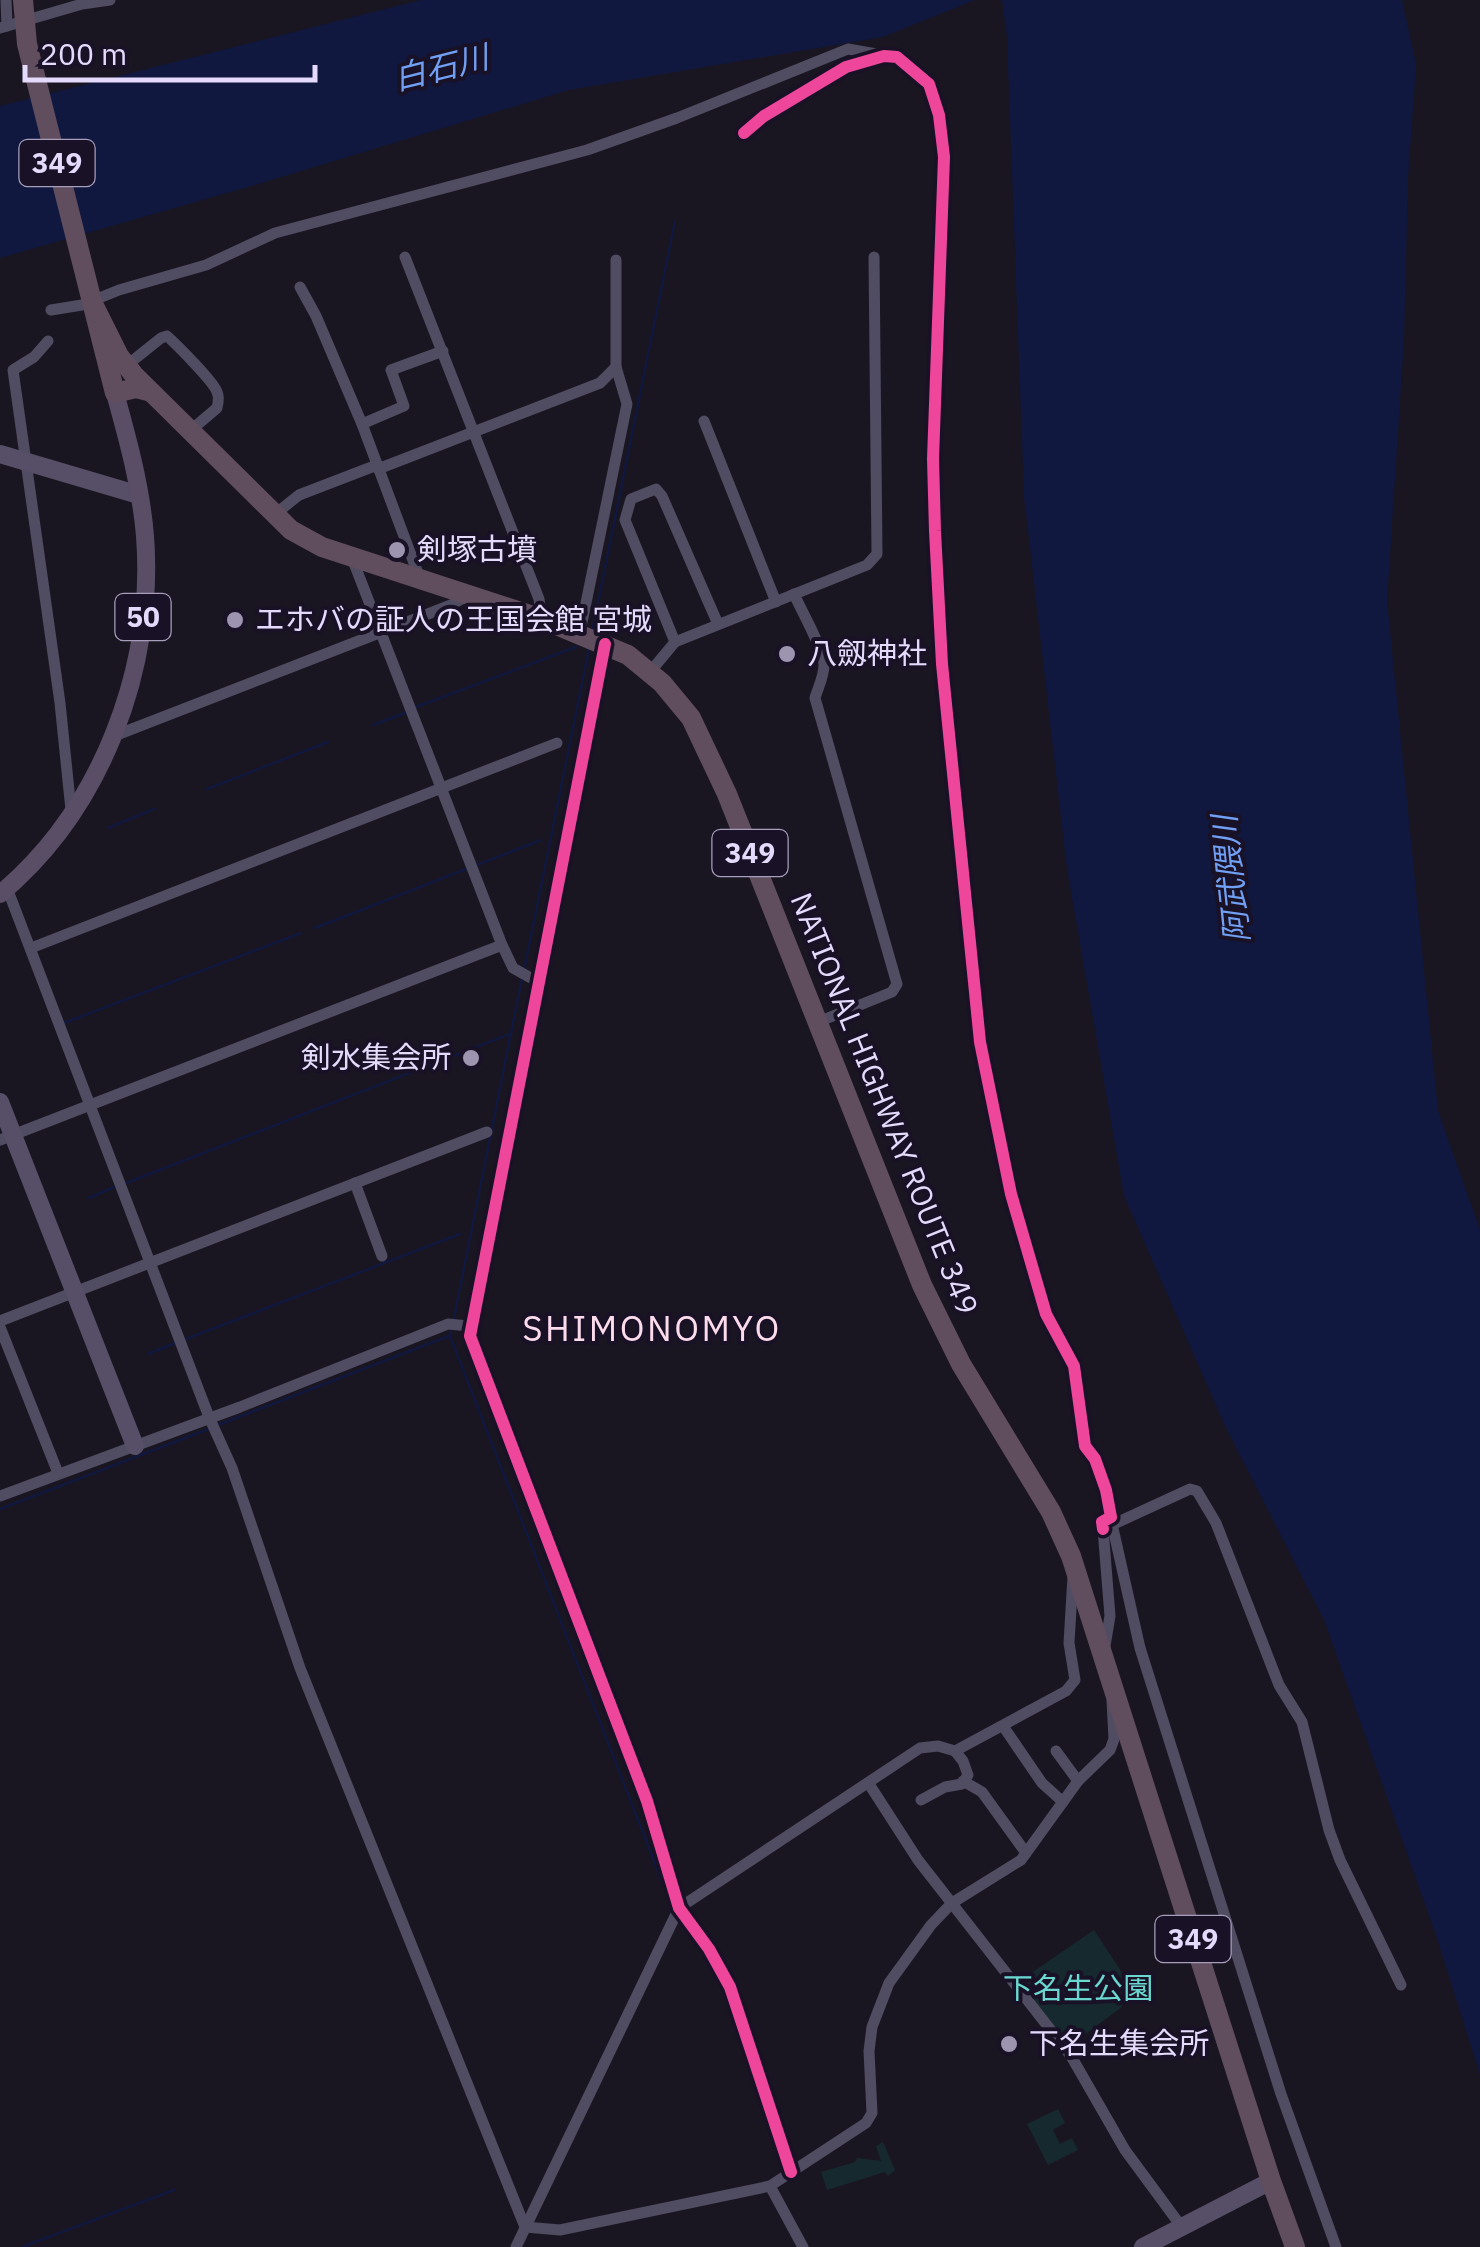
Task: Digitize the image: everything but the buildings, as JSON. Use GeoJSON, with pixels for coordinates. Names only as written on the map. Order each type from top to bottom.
{"type":"FeatureCollection","features":[{"type":"Feature","properties":{"kind":"highway","name":"349"},"geometry":{"type":"LineString","coordinates":[[16,16],[115,393]]}},
{"type":"Feature","properties":{"kind":"highway","name":"349"},"geometry":{"type":"LineString","coordinates":[[89,292],[126,366],[148,391]]}},
{"type":"Feature","properties":{"kind":"highway"},"geometry":{"type":"LineString","coordinates":[[115,393],[136,388],[148,391]]}},
{"type":"Feature","properties":{"kind":"highway","name":"NATIONAL HIGHWAY ROUTE 349"},"geometry":{"type":"LineString","coordinates":[[148,391],[274,515],[307,541],[592,638],[650,672],[672,694],[701,735],[937,1316],[988,1412],[1051,1512],[1076,1570],[1271,2181],[1296,2247]]}},
{"type":"Feature","properties":{"kind":"main road","name":"50"},"geometry":{"type":"LineString","coordinates":[[4,891],[72,814],[114,736],[139,647],[146,553],[139,495],[115,393]]}},
{"type":"Feature","properties":{"kind":"street"},"geometry":{"type":"LineString","coordinates":[[66,10],[77,0]]}},
{"type":"Feature","properties":{"kind":"street"},"geometry":{"type":"LineString","coordinates":[[16,16],[110,0]]}},
{"type":"Feature","properties":{"kind":"street"},"geometry":{"type":"LineString","coordinates":[[51,310],[89,292],[119,290],[206,265],[276,233],[587,150],[848,50],[897,58],[929,84],[939,115],[944,157],[933,459],[942,664],[980,1042],[1024,1242],[1046,1314],[1074,1366],[1085,1446],[1096,1460],[1106,1490],[1111,1517],[1102,1522],[1107,1526],[1140,1648],[1281,2094],[1336,2247]]}},
{"type":"Feature","properties":{"kind":"street"},"geometry":{"type":"LineString","coordinates":[[744,133],[764,116],[846,67],[884,56],[897,58]]}},
{"type":"Feature","properties":{"kind":"street"},"geometry":{"type":"LineString","coordinates":[[406,257],[539,599],[542,618]]}},
{"type":"Feature","properties":{"kind":"street"},"geometry":{"type":"LineString","coordinates":[[650,672],[675,642],[866,565],[878,549],[874,258]]}},
{"type":"Feature","properties":{"kind":"street"},"geometry":{"type":"LineString","coordinates":[[616,260],[616,367],[626,404],[536,982],[466,1326],[646,1801],[673,1878],[679,1908],[730,1987],[791,2172]]}},
{"type":"Feature","properties":{"kind":"street"},"geometry":{"type":"LineString","coordinates":[[300,287],[362,424],[420,579]]}},
{"type":"Feature","properties":{"kind":"street"},"geometry":{"type":"LineString","coordinates":[[126,366],[161,338],[168,336],[181,348],[217,391],[218,401],[218,408],[197,425],[188,427]]}},
{"type":"Feature","properties":{"kind":"street"},"geometry":{"type":"LineString","coordinates":[[48,340],[34,357],[6,372],[26,462],[72,814]]}},
{"type":"Feature","properties":{"kind":"street"},"geometry":{"type":"LineString","coordinates":[[362,424],[404,406],[391,370],[442,350]]}},
{"type":"Feature","properties":{"kind":"street"},"geometry":{"type":"LineString","coordinates":[[274,515],[299,495],[474,433],[600,382],[616,367]]}},
{"type":"Feature","properties":{"kind":"street"},"geometry":{"type":"LineString","coordinates":[[704,420],[776,602]]}},
{"type":"Feature","properties":{"kind":"street"},"geometry":{"type":"LineString","coordinates":[[0,454],[139,495]]}},
{"type":"Feature","properties":{"kind":"street"},"geometry":{"type":"LineString","coordinates":[[675,642],[625,520],[630,499],[656,489],[662,496],[718,624]]}},
{"type":"Feature","properties":{"kind":"street"},"geometry":{"type":"LineString","coordinates":[[352,557],[502,944],[518,972],[536,982]]}},
{"type":"Feature","properties":{"kind":"street"},"geometry":{"type":"LineString","coordinates":[[794,594],[820,646],[824,666],[815,698],[897,984],[892,992],[818,1022]]}},
{"type":"Feature","properties":{"kind":"street"},"geometry":{"type":"LineString","coordinates":[[114,736],[470,595]]}},
{"type":"Feature","properties":{"kind":"street"},"geometry":{"type":"LineString","coordinates":[[30,948],[556,742]]}},
{"type":"Feature","properties":{"kind":"street"},"geometry":{"type":"LineString","coordinates":[[4,891],[30,948],[212,1422],[300,1668],[525,2227]]}},
{"type":"Feature","properties":{"kind":"street"},"geometry":{"type":"LineString","coordinates":[[7,1138],[502,944]]}},
{"type":"Feature","properties":{"kind":"street"},"geometry":{"type":"LineString","coordinates":[[0,1102],[7,1138],[76,1291],[135,1446]]}},
{"type":"Feature","properties":{"kind":"street"},"geometry":{"type":"LineString","coordinates":[[58,1473],[0,1324],[487,1132]]}},
{"type":"Feature","properties":{"kind":"street"},"geometry":{"type":"LineString","coordinates":[[356,1183],[382,1256]]}},
{"type":"Feature","properties":{"kind":"street"},"geometry":{"type":"LineString","coordinates":[[0,1496],[212,1422],[448,1324],[466,1326]]}},
{"type":"Feature","properties":{"kind":"street"},"geometry":{"type":"LineString","coordinates":[[1107,1526],[1190,1489],[1200,1493],[1279,1685],[1302,1722],[1340,1860],[1401,1985]]}},
{"type":"Feature","properties":{"kind":"street"},"geometry":{"type":"LineString","coordinates":[[1104,1655],[1110,1616],[1107,1526]]}},
{"type":"Feature","properties":{"kind":"street"},"geometry":{"type":"LineString","coordinates":[[955,1751],[1066,1691],[1075,1680],[1069,1621],[1076,1570]]}},
{"type":"Feature","properties":{"kind":"street"},"geometry":{"type":"LineString","coordinates":[[525,2227],[560,2230],[770,2186],[870,2120],[869,2051],[876,2015],[889,1983],[952,1903],[1004,1872],[1026,1853],[1078,1781],[1112,1746],[1110,1704],[1115,1696]]}},
{"type":"Feature","properties":{"kind":"street"},"geometry":{"type":"LineString","coordinates":[[1002,1726],[1023,1759],[1063,1802]]}},
{"type":"Feature","properties":{"kind":"street"},"geometry":{"type":"LineString","coordinates":[[516,2247],[679,1908],[920,1748],[938,1746],[955,1751],[968,1776],[921,1800]]}},
{"type":"Feature","properties":{"kind":"street"},"geometry":{"type":"LineString","coordinates":[[1056,1751],[1078,1781]]}},
{"type":"Feature","properties":{"kind":"street"},"geometry":{"type":"LineString","coordinates":[[964,1781],[982,1792],[1026,1853]]}},
{"type":"Feature","properties":{"kind":"street"},"geometry":{"type":"LineString","coordinates":[[869,1784],[918,1860],[1072,2056],[1125,2150],[1181,2226]]}},
{"type":"Feature","properties":{"kind":"street"},"geometry":{"type":"LineString","coordinates":[[1143,2247],[1271,2181]]}},
{"type":"Feature","properties":{"kind":"street"},"geometry":{"type":"LineString","coordinates":[[770,2186],[804,2247]]}},
{"type":"Feature","properties":{"kind":"green space","name":"下名生公園"},"geometry":{"type":"Polygon","coordinates":[[[1094,1930],[1134,1991],[1119,2000],[1122,2007],[1068,2047],[1018,1982],[1094,1930]]]}},
{"type":"Feature","properties":{"kind":"green space"},"geometry":{"type":"Polygon","coordinates":[[[1058,2109],[1065,2123],[1053,2130],[1060,2144],[1072,2138],[1078,2150],[1048,2165],[1027,2124],[1058,2109]]]}},
{"type":"Feature","properties":{"kind":"green space"},"geometry":{"type":"Polygon","coordinates":[[[883,2142],[895,2170],[888,2176],[885,2172],[827,2190],[821,2172],[855,2162],[857,2158],[881,2161],[876,2146],[883,2142]]]}},
{"type":"Feature","properties":{"kind":"water","name":"白石川"},"geometry":{"type":"Polygon","coordinates":[[[421,0],[975,0],[883,37],[569,90],[0,258],[0,106],[421,0]]]}},
{"type":"Feature","properties":{"kind":"water","name":"阿武隈川"},"geometry":{"type":"Polygon","coordinates":[[[1002,0],[1402,0],[1416,64],[1387,601],[1438,1111],[1480,1230],[1480,2075],[1436,1935],[1324,1620],[1226,1428],[1124,1196],[1067,869],[1024,496],[1007,37],[1002,0]]]}},
{"type":"Feature","properties":{"kind":"waterway"},"geometry":{"type":"LineString","coordinates":[[592,632],[675,221]]}},
{"type":"Feature","properties":{"kind":"waterway"},"geometry":{"type":"LineString","coordinates":[[416,707],[576,647]]}},
{"type":"Feature","properties":{"kind":"waterway"},"geometry":{"type":"LineString","coordinates":[[524,970],[589,649]]}},
{"type":"Feature","properties":{"kind":"waterway"},"geometry":{"type":"LineString","coordinates":[[373,725],[405,713]]}},
{"type":"Feature","properties":{"kind":"waterway"},"geometry":{"type":"LineString","coordinates":[[207,789],[328,742]]}},
{"type":"Feature","properties":{"kind":"waterway"},"geometry":{"type":"LineString","coordinates":[[108,828],[154,809]]}},
{"type":"Feature","properties":{"kind":"waterway"},"geometry":{"type":"LineString","coordinates":[[477,865],[541,840]]}},
{"type":"Feature","properties":{"kind":"waterway"},"geometry":{"type":"LineString","coordinates":[[315,928],[466,869]]}},
{"type":"Feature","properties":{"kind":"waterway"},"geometry":{"type":"LineString","coordinates":[[64,1023],[301,933]]}},
{"type":"Feature","properties":{"kind":"waterway"},"geometry":{"type":"LineString","coordinates":[[454,1318],[522,978]]}},
{"type":"Feature","properties":{"kind":"waterway"},"geometry":{"type":"LineString","coordinates":[[126,1183],[510,1034]]}},
{"type":"Feature","properties":{"kind":"waterway"},"geometry":{"type":"LineString","coordinates":[[89,1198],[114,1187]]}},
{"type":"Feature","properties":{"kind":"waterway"},"geometry":{"type":"LineString","coordinates":[[186,1339],[460,1234]]}},
{"type":"Feature","properties":{"kind":"waterway"},"geometry":{"type":"LineString","coordinates":[[451,1331],[666,1892]]}},
{"type":"Feature","properties":{"kind":"waterway"},"geometry":{"type":"LineString","coordinates":[[218,1425],[449,1336]]}},
{"type":"Feature","properties":{"kind":"waterway"},"geometry":{"type":"LineString","coordinates":[[148,1354],[175,1343]]}},
{"type":"Feature","properties":{"kind":"waterway"},"geometry":{"type":"LineString","coordinates":[[0,1509],[211,1428]]}},
{"type":"Feature","properties":{"kind":"waterway"},"geometry":{"type":"LineString","coordinates":[[22,2247],[174,2190]]}},
{"type":"Feature","properties":{"kind":"cycle path"},"geometry":{"type":"LineString","coordinates":[[744,133],[764,116],[846,67],[884,56],[897,57],[929,84],[939,115],[944,157],[933,459],[935,531],[942,664],[980,1042],[1011,1194],[1046,1314],[1074,1366],[1085,1446],[1095,1459],[1106,1490],[1111,1517],[1102,1522],[1103,1529]]}},
{"type":"Feature","properties":{"kind":"cycle path"},"geometry":{"type":"LineString","coordinates":[[605,644],[470,1336],[647,1801],[679,1908],[730,1987],[791,2172]]}},
{"type":"Feature","properties":{"kind":"place","name":"剣塚古墳"},"geometry":{"type":"Point","coordinates":[397,550]}},
{"type":"Feature","properties":{"kind":"place","name":"エホバの証人の王国会館 宮城"},"geometry":{"type":"Point","coordinates":[235,620]}},
{"type":"Feature","properties":{"kind":"place","name":"八劔神社"},"geometry":{"type":"Point","coordinates":[787,654]}},
{"type":"Feature","properties":{"kind":"place","name":"剣水集会所"},"geometry":{"type":"Point","coordinates":[471,1058]}},
{"type":"Feature","properties":{"kind":"place","name":"下名生集会所"},"geometry":{"type":"Point","coordinates":[1009,2044]}},
{"type":"Feature","properties":{"kind":"district","name":"SHIMONOMYO"},"geometry":{"type":"Point","coordinates":[652,1329]}}]}
